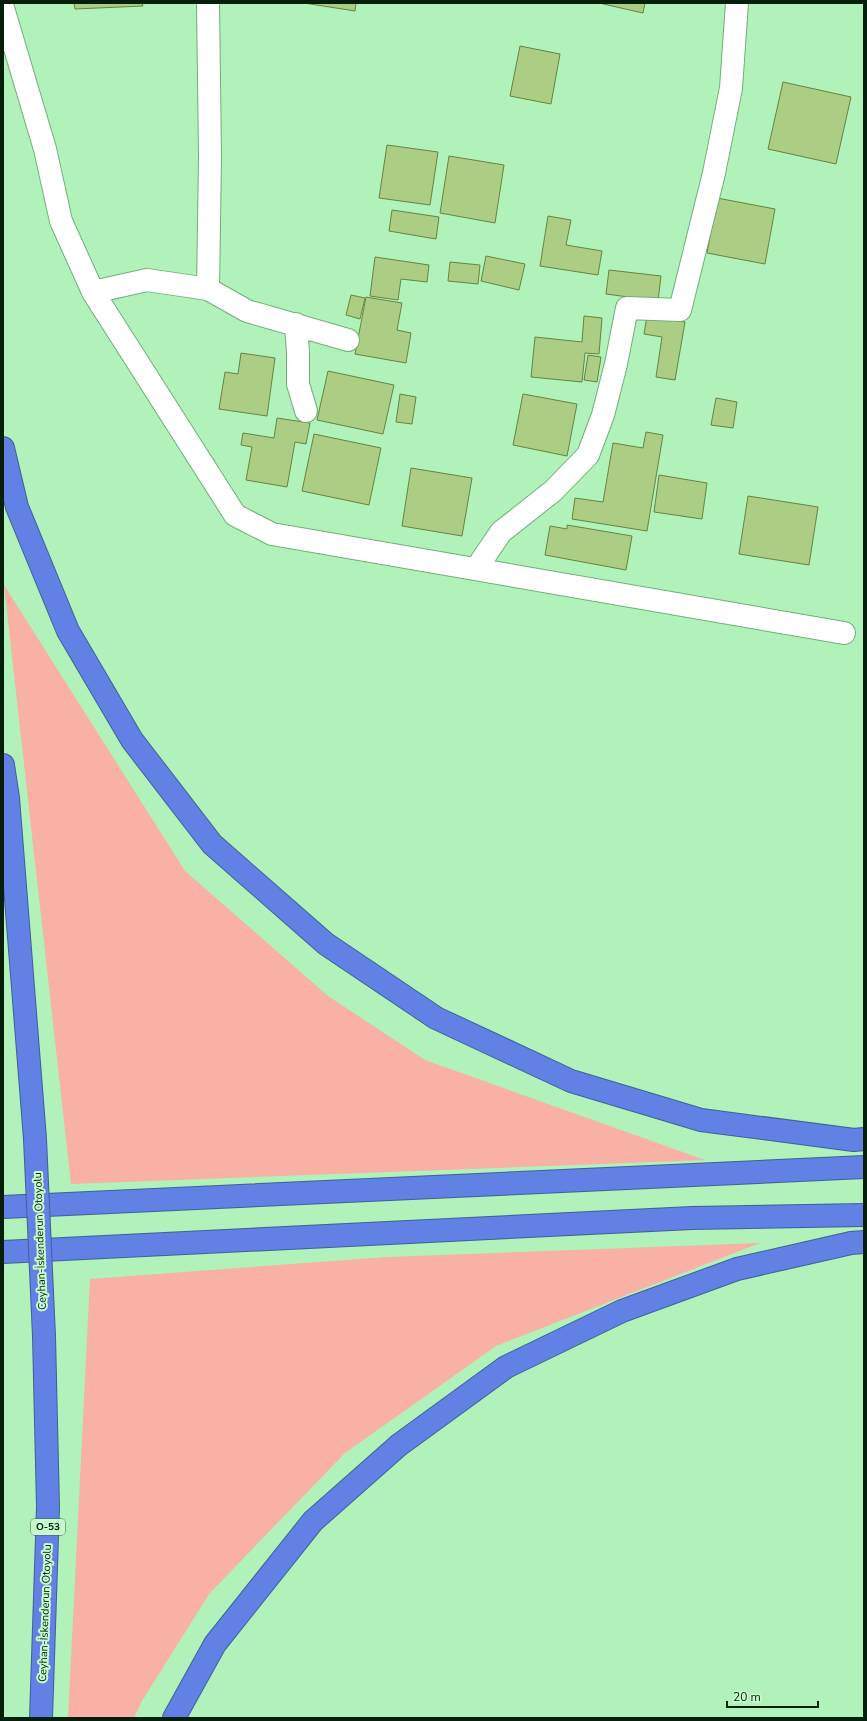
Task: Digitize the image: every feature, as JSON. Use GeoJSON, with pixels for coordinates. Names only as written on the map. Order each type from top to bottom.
{"type":"FeatureCollection","features":[{"type":"Feature","properties":{"kind":"highway"},"geometry":{"type":"LineString","coordinates":[[3,448],[18,507],[68,631],[132,740],[212,844],[326,944],[436,1018],[571,1080],[701,1120],[854,1140],[864,1139]]}},
{"type":"Feature","properties":{"kind":"highway","name":"Ceyhan-İskenderun Otoyolu"},"geometry":{"type":"LineString","coordinates":[[3,765],[8,798],[35,1139],[44,1336],[48,1507],[41,1718]]}},
{"type":"Feature","properties":{"kind":"highway"},"geometry":{"type":"LineString","coordinates":[[3,1207],[864,1167]]}},
{"type":"Feature","properties":{"kind":"highway"},"geometry":{"type":"LineString","coordinates":[[3,1252],[692,1218],[864,1215]]}},
{"type":"Feature","properties":{"kind":"highway"},"geometry":{"type":"LineString","coordinates":[[174,1718],[215,1644],[313,1521],[399,1445],[506,1367],[622,1311],[737,1269],[864,1242]]}},
{"type":"Feature","properties":{"kind":"street"},"geometry":{"type":"LineString","coordinates":[[208,3],[210,157],[208,289]]}},
{"type":"Feature","properties":{"kind":"street"},"geometry":{"type":"LineString","coordinates":[[476,569],[501,532],[553,491],[588,455],[607,400],[627,308],[680,310],[714,173],[731,88],[737,3]]}},
{"type":"Feature","properties":{"kind":"street"},"geometry":{"type":"LineString","coordinates":[[3,8],[45,149],[61,221],[93,292],[235,515],[272,534],[844,633]]}},
{"type":"Feature","properties":{"kind":"street"},"geometry":{"type":"LineString","coordinates":[[93,292],[147,280],[208,289],[247,311],[348,340]]}},
{"type":"Feature","properties":{"kind":"street"},"geometry":{"type":"LineString","coordinates":[[296,324],[298,384],[306,411]]}},
{"type":"Feature","properties":{"kind":"shaded area"},"geometry":{"type":"Polygon","coordinates":[[[4,585],[185,871],[328,996],[425,1060],[705,1160],[71,1184],[4,585]]]}},
{"type":"Feature","properties":{"kind":"shaded area"},"geometry":{"type":"Polygon","coordinates":[[[760,1243],[496,1346],[345,1453],[209,1594],[142,1701],[134,1718],[68,1718],[90,1279],[387,1257],[760,1243]]]}},
{"type":"Feature","properties":{"kind":"building"},"geometry":{"type":"Polygon","coordinates":[[[74,3],[142,3],[143,6],[75,9],[74,3]]]}},
{"type":"Feature","properties":{"kind":"building"},"geometry":{"type":"Polygon","coordinates":[[[304,3],[356,3],[355,11],[304,3]]]}},
{"type":"Feature","properties":{"kind":"building"},"geometry":{"type":"Polygon","coordinates":[[[599,3],[645,3],[643,13],[599,3]]]}},
{"type":"Feature","properties":{"kind":"building"},"geometry":{"type":"Polygon","coordinates":[[[520,46],[560,54],[551,104],[510,96],[520,46]]]}},
{"type":"Feature","properties":{"kind":"building"},"geometry":{"type":"Polygon","coordinates":[[[783,82],[851,97],[836,164],[768,149],[783,82]]]}},
{"type":"Feature","properties":{"kind":"building"},"geometry":{"type":"Polygon","coordinates":[[[387,145],[438,152],[430,205],[379,198],[387,145]]]}},
{"type":"Feature","properties":{"kind":"building"},"geometry":{"type":"Polygon","coordinates":[[[449,156],[504,165],[495,223],[440,213],[449,156]]]}},
{"type":"Feature","properties":{"kind":"building"},"geometry":{"type":"Polygon","coordinates":[[[717,198],[775,209],[765,264],[707,253],[717,198]]]}},
{"type":"Feature","properties":{"kind":"building"},"geometry":{"type":"Polygon","coordinates":[[[392,210],[439,217],[436,239],[389,231],[392,210]]]}},
{"type":"Feature","properties":{"kind":"building"},"geometry":{"type":"Polygon","coordinates":[[[548,216],[571,220],[566,245],[602,251],[598,275],[540,266],[548,216]]]}},
{"type":"Feature","properties":{"kind":"building"},"geometry":{"type":"Polygon","coordinates":[[[486,256],[525,264],[519,290],[481,281],[486,256]]]}},
{"type":"Feature","properties":{"kind":"building"},"geometry":{"type":"Polygon","coordinates":[[[375,257],[429,265],[427,282],[401,279],[398,300],[370,296],[375,257]]]}},
{"type":"Feature","properties":{"kind":"building"},"geometry":{"type":"Polygon","coordinates":[[[450,262],[480,265],[478,284],[448,281],[450,262]]]}},
{"type":"Feature","properties":{"kind":"building"},"geometry":{"type":"Polygon","coordinates":[[[609,270],[661,276],[658,301],[606,294],[609,270]]]}},
{"type":"Feature","properties":{"kind":"building"},"geometry":{"type":"Polygon","coordinates":[[[351,295],[365,298],[360,319],[346,315],[351,295]]]}},
{"type":"Feature","properties":{"kind":"building"},"geometry":{"type":"Polygon","coordinates":[[[366,297],[402,303],[397,330],[411,333],[406,363],[355,354],[366,297]]]}},
{"type":"Feature","properties":{"kind":"building"},"geometry":{"type":"Polygon","coordinates":[[[584,316],[602,318],[599,354],[585,353],[582,382],[531,377],[535,337],[582,342],[584,316]]]}},
{"type":"Feature","properties":{"kind":"building"},"geometry":{"type":"Polygon","coordinates":[[[647,316],[685,322],[675,380],[656,377],[662,337],[644,334],[647,316]]]}},
{"type":"Feature","properties":{"kind":"building"},"geometry":{"type":"Polygon","coordinates":[[[241,353],[275,358],[267,416],[219,409],[225,372],[238,374],[241,353]]]}},
{"type":"Feature","properties":{"kind":"building"},"geometry":{"type":"Polygon","coordinates":[[[588,355],[601,357],[597,382],[584,380],[588,355]]]}},
{"type":"Feature","properties":{"kind":"building"},"geometry":{"type":"Polygon","coordinates":[[[328,371],[394,385],[383,434],[317,420],[328,371]]]}},
{"type":"Feature","properties":{"kind":"building"},"geometry":{"type":"Polygon","coordinates":[[[400,394],[416,397],[412,424],[396,422],[400,394]]]}},
{"type":"Feature","properties":{"kind":"building"},"geometry":{"type":"Polygon","coordinates":[[[523,394],[577,404],[567,456],[513,445],[523,394]]]}},
{"type":"Feature","properties":{"kind":"building"},"geometry":{"type":"Polygon","coordinates":[[[716,398],[737,402],[733,428],[711,425],[716,398]]]}},
{"type":"Feature","properties":{"kind":"building"},"geometry":{"type":"Polygon","coordinates":[[[277,418],[310,423],[306,444],[295,442],[287,487],[246,480],[252,447],[241,445],[243,433],[274,438],[277,418]]]}},
{"type":"Feature","properties":{"kind":"building"},"geometry":{"type":"Polygon","coordinates":[[[646,432],[663,435],[647,531],[572,519],[575,498],[603,502],[613,443],[643,448],[646,432]]]}},
{"type":"Feature","properties":{"kind":"building"},"geometry":{"type":"Polygon","coordinates":[[[314,434],[381,448],[369,505],[302,491],[314,434]]]}},
{"type":"Feature","properties":{"kind":"building"},"geometry":{"type":"Polygon","coordinates":[[[411,468],[472,478],[462,536],[402,526],[411,468]]]}},
{"type":"Feature","properties":{"kind":"building"},"geometry":{"type":"Polygon","coordinates":[[[659,475],[707,483],[702,519],[654,512],[659,475]]]}},
{"type":"Feature","properties":{"kind":"building"},"geometry":{"type":"Polygon","coordinates":[[[748,496],[818,507],[809,565],[739,554],[748,496]]]}},
{"type":"Feature","properties":{"kind":"building"},"geometry":{"type":"Polygon","coordinates":[[[567,525],[632,536],[626,570],[545,555],[550,526],[567,529],[567,525]]]}}]}
